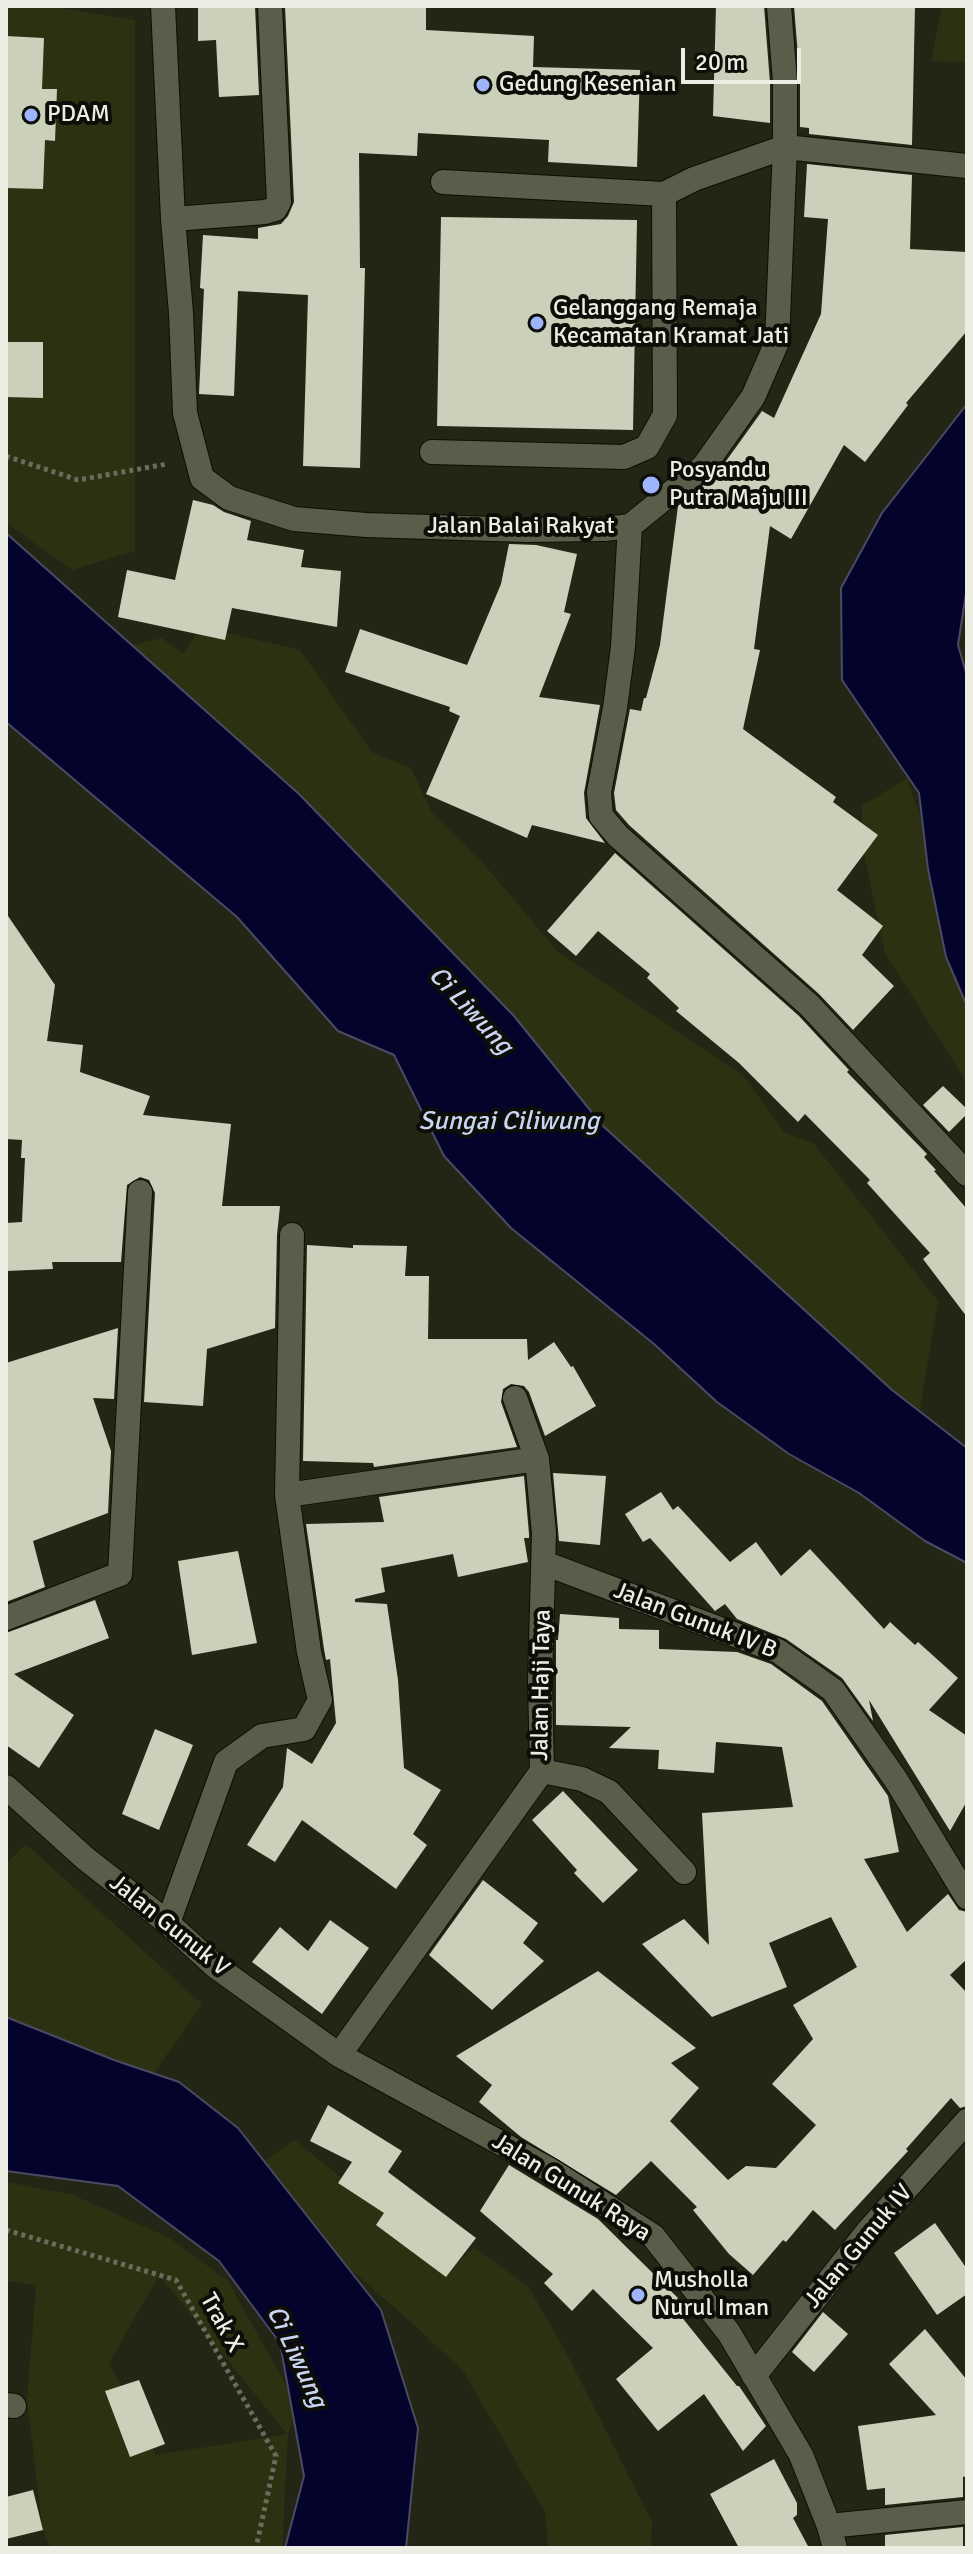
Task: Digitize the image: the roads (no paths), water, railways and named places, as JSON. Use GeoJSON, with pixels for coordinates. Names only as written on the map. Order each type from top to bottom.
{"type":"FeatureCollection","features":[{"type":"Feature","properties":{"kind":"street"},"geometry":{"type":"LineString","coordinates":[[164,6],[173,219],[265,212],[275,209],[279,202],[270,6]]}},
{"type":"Feature","properties":{"kind":"street","name":"Jalan Balai Rakyat"},"geometry":{"type":"LineString","coordinates":[[173,219],[185,413],[202,478],[229,498],[294,519],[366,525],[526,530],[630,526],[704,466],[753,397],[777,342],[785,147],[785,82],[777,6]]}},
{"type":"Feature","properties":{"kind":"street"},"geometry":{"type":"LineString","coordinates":[[443,182],[664,194],[694,179],[785,147],[967,166]]}},
{"type":"Feature","properties":{"kind":"street"},"geometry":{"type":"LineString","coordinates":[[432,452],[624,457],[647,447],[665,415],[664,194]]}},
{"type":"Feature","properties":{"kind":"street"},"geometry":{"type":"LineString","coordinates":[[630,526],[623,647],[599,792],[601,816],[618,836],[809,1005],[967,1174]]}},
{"type":"Feature","properties":{"kind":"street"},"geometry":{"type":"LineString","coordinates":[[6,1618],[120,1574],[140,1192]]}},
{"type":"Feature","properties":{"kind":"street"},"geometry":{"type":"LineString","coordinates":[[168,1923],[226,1762],[262,1736],[304,1729],[320,1700],[307,1638],[287,1495],[292,1235]]}},
{"type":"Feature","properties":{"kind":"street","name":"Jalan Haji Taya"},"geometry":{"type":"LineString","coordinates":[[339,2055],[542,1771],[540,1682],[544,1563],[537,1459],[515,1398]]}},
{"type":"Feature","properties":{"kind":"street"},"geometry":{"type":"LineString","coordinates":[[287,1495],[537,1459]]}},
{"type":"Feature","properties":{"kind":"street","name":"Jalan Gunuk IV B"},"geometry":{"type":"LineString","coordinates":[[544,1563],[778,1651],[833,1690],[896,1780],[967,1897]]}},
{"type":"Feature","properties":{"kind":"street"},"geometry":{"type":"LineString","coordinates":[[542,1771],[582,1779],[609,1792],[684,1872]]}},
{"type":"Feature","properties":{"kind":"street","name":"Jalan Gunuk V"},"geometry":{"type":"LineString","coordinates":[[6,1787],[86,1859],[168,1923],[215,1966],[339,2055]]}},
{"type":"Feature","properties":{"kind":"street","name":"Jalan Gunuk Raya"},"geometry":{"type":"LineString","coordinates":[[339,2055],[552,2171],[653,2236],[729,2333],[801,2455],[832,2537]]}},
{"type":"Feature","properties":{"kind":"street","name":"Jalan Gunuk IV"},"geometry":{"type":"LineString","coordinates":[[754,2376],[869,2230],[967,2121]]}},
{"type":"Feature","properties":{"kind":"street"},"geometry":{"type":"LineString","coordinates":[[832,2537],[967,2512]]}},
{"type":"Feature","properties":{"kind":"water"},"geometry":{"type":"Polygon","coordinates":[[[967,404],[967,587],[958,645],[967,676],[967,1006],[946,957],[928,869],[919,793],[842,680],[841,588],[882,513],[967,404]]]}},
{"type":"Feature","properties":{"kind":"water","name":"Sungai Ciliwung"},"geometry":{"type":"Polygon","coordinates":[[[6,533],[299,794],[514,1016],[603,1126],[892,1390],[967,1448],[967,1563],[925,1541],[859,1493],[789,1454],[717,1402],[654,1344],[511,1228],[444,1156],[394,1055],[338,1031],[237,917],[6,722],[6,533]]]}},
{"type":"Feature","properties":{"kind":"water","name":"Ci Liwung"},"geometry":{"type":"Polygon","coordinates":[[[6,2017],[179,2082],[238,2128],[381,2310],[418,2428],[406,2548],[285,2548],[304,2476],[280,2343],[219,2261],[118,2186],[6,2171],[6,2017]]]}},
{"type":"Feature","properties":{"kind":"place","name":"Gedung Kesenian"},"geometry":{"type":"Point","coordinates":[483,85]}},
{"type":"Feature","properties":{"kind":"place","name":"PDAM"},"geometry":{"type":"Point","coordinates":[31,115]}},
{"type":"Feature","properties":{"kind":"place","name":"Gelanggang Remaja Kecamatan Kramat Jati"},"geometry":{"type":"Point","coordinates":[537,323]}},
{"type":"Feature","properties":{"kind":"place","name":"Posyandu Putra Maju III"},"geometry":{"type":"Point","coordinates":[651,485]}},
{"type":"Feature","properties":{"kind":"place","name":"Musholla Nurul Iman"},"geometry":{"type":"Point","coordinates":[638,2295]}}]}
